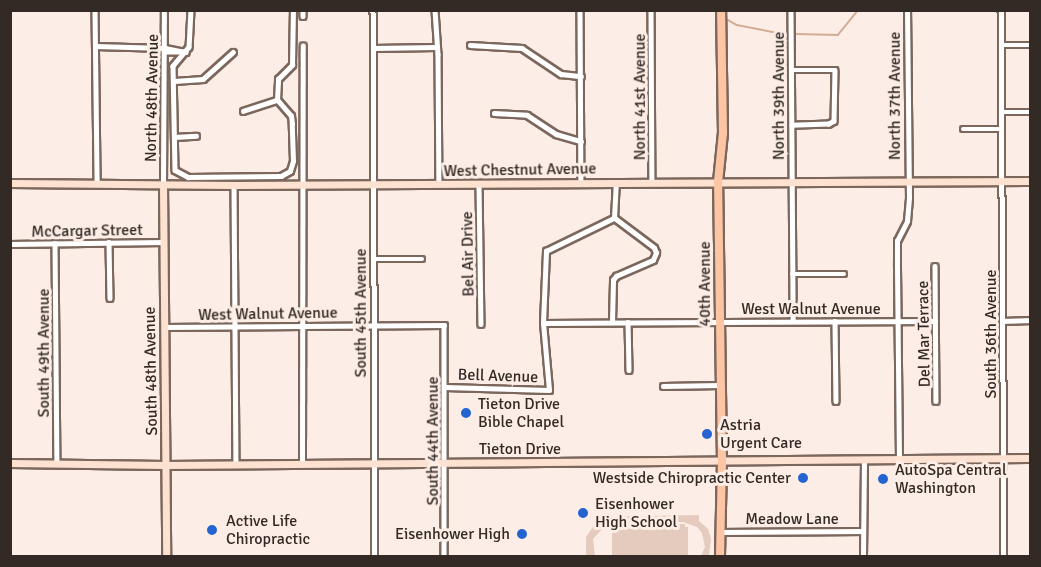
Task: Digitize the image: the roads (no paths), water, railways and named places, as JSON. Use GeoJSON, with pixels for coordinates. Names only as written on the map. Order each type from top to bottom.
{"type":"FeatureCollection","features":[{"type":"Feature","properties":{"kind":"main road","name":"40th Avenue"},"geometry":{"type":"LineString","coordinates":[[720,556],[722,462],[718,182],[723,133],[721,10]]}},
{"type":"Feature","properties":{"kind":"street"},"geometry":{"type":"LineString","coordinates":[[95,10],[97,184]]}},
{"type":"Feature","properties":{"kind":"street","name":"North 48th Avenue"},"geometry":{"type":"LineString","coordinates":[[163,185],[164,10]]}},
{"type":"Feature","properties":{"kind":"street"},"geometry":{"type":"LineString","coordinates":[[191,10],[190,44],[186,52],[174,64],[175,170],[182,176],[281,176],[290,171],[293,161],[291,117],[277,100],[278,79],[292,65],[292,10]]}},
{"type":"Feature","properties":{"kind":"street","name":"South 45th Avenue"},"geometry":{"type":"LineString","coordinates":[[373,10],[375,556]]}},
{"type":"Feature","properties":{"kind":"street"},"geometry":{"type":"LineString","coordinates":[[435,10],[439,184]]}},
{"type":"Feature","properties":{"kind":"street"},"geometry":{"type":"LineString","coordinates":[[580,10],[581,183]]}},
{"type":"Feature","properties":{"kind":"street","name":"North 41st Avenue"},"geometry":{"type":"LineString","coordinates":[[651,10],[652,183]]}},
{"type":"Feature","properties":{"kind":"street","name":"North 39th Avenue"},"geometry":{"type":"LineString","coordinates":[[791,10],[793,321]]}},
{"type":"Feature","properties":{"kind":"street","name":"North 37th Avenue"},"geometry":{"type":"LineString","coordinates":[[899,459],[897,242],[908,217],[907,10]]}},
{"type":"Feature","properties":{"kind":"street","name":"South 36th Avenue"},"geometry":{"type":"LineString","coordinates":[[1000,10],[1004,556]]}},
{"type":"Feature","properties":{"kind":"street"},"geometry":{"type":"LineString","coordinates":[[470,45],[522,48],[561,74],[581,76]]}},
{"type":"Feature","properties":{"kind":"street"},"geometry":{"type":"LineString","coordinates":[[1001,45],[1030,45]]}},
{"type":"Feature","properties":{"kind":"street"},"geometry":{"type":"LineString","coordinates":[[95,46],[186,52]]}},
{"type":"Feature","properties":{"kind":"street"},"geometry":{"type":"LineString","coordinates":[[302,464],[303,46]]}},
{"type":"Feature","properties":{"kind":"street"},"geometry":{"type":"LineString","coordinates":[[374,48],[436,47]]}},
{"type":"Feature","properties":{"kind":"street"},"geometry":{"type":"LineString","coordinates":[[174,81],[203,78],[233,52]]}},
{"type":"Feature","properties":{"kind":"street"},"geometry":{"type":"LineString","coordinates":[[791,70],[835,70],[833,123],[792,125]]}},
{"type":"Feature","properties":{"kind":"street"},"geometry":{"type":"LineString","coordinates":[[243,111],[277,100]]}},
{"type":"Feature","properties":{"kind":"street"},"geometry":{"type":"LineString","coordinates":[[1002,112],[1030,112]]}},
{"type":"Feature","properties":{"kind":"street"},"geometry":{"type":"LineString","coordinates":[[494,113],[527,115],[556,134],[581,141]]}},
{"type":"Feature","properties":{"kind":"street"},"geometry":{"type":"LineString","coordinates":[[963,129],[1002,129]]}},
{"type":"Feature","properties":{"kind":"street"},"geometry":{"type":"LineString","coordinates":[[174,137],[196,136]]}},
{"type":"Feature","properties":{"kind":"street","name":"West Chestnut Avenue"},"geometry":{"type":"LineString","coordinates":[[10,183],[372,185],[1030,181]]}},
{"type":"Feature","properties":{"kind":"street"},"geometry":{"type":"LineString","coordinates":[[614,218],[616,183]]}},
{"type":"Feature","properties":{"kind":"street","name":"Bel Air Drive"},"geometry":{"type":"LineString","coordinates":[[479,184],[481,324]]}},
{"type":"Feature","properties":{"kind":"street","name":"South 48th Avenue"},"geometry":{"type":"LineString","coordinates":[[163,185],[166,556]]}},
{"type":"Feature","properties":{"kind":"street"},"geometry":{"type":"LineString","coordinates":[[234,185],[236,464]]}},
{"type":"Feature","properties":{"kind":"street"},"geometry":{"type":"LineString","coordinates":[[612,322],[612,280],[616,276],[653,260],[656,255],[654,248],[614,218]]}},
{"type":"Feature","properties":{"kind":"street"},"geometry":{"type":"LineString","coordinates":[[543,323],[546,251],[614,218]]}},
{"type":"Feature","properties":{"kind":"street"},"geometry":{"type":"LineString","coordinates":[[109,242],[110,298]]}},
{"type":"Feature","properties":{"kind":"street","name":"McCargar Street"},"geometry":{"type":"LineString","coordinates":[[10,244],[164,242]]}},
{"type":"Feature","properties":{"kind":"street","name":"South 49th Avenue"},"geometry":{"type":"LineString","coordinates":[[56,243],[57,463]]}},
{"type":"Feature","properties":{"kind":"street"},"geometry":{"type":"LineString","coordinates":[[373,259],[422,259]]}},
{"type":"Feature","properties":{"kind":"street","name":"Del Mar Terrace"},"geometry":{"type":"LineString","coordinates":[[935,266],[936,401]]}},
{"type":"Feature","properties":{"kind":"street"},"geometry":{"type":"LineString","coordinates":[[792,274],[844,274]]}},
{"type":"Feature","properties":{"kind":"street"},"geometry":{"type":"LineString","coordinates":[[1003,321],[1030,320]]}},
{"type":"Feature","properties":{"kind":"street"},"geometry":{"type":"LineString","coordinates":[[836,321],[836,401]]}},
{"type":"Feature","properties":{"kind":"street","name":"West Walnut Avenue"},"geometry":{"type":"LineString","coordinates":[[543,323],[935,321]]}},
{"type":"Feature","properties":{"kind":"street"},"geometry":{"type":"LineString","coordinates":[[628,322],[629,370]]}},
{"type":"Feature","properties":{"kind":"street","name":"Bell Avenue"},"geometry":{"type":"LineString","coordinates":[[445,387],[549,390],[543,323]]}},
{"type":"Feature","properties":{"kind":"street","name":"West Walnut Avenue"},"geometry":{"type":"LineString","coordinates":[[164,327],[302,324],[444,325]]}},
{"type":"Feature","properties":{"kind":"street","name":"South 44th Avenue"},"geometry":{"type":"LineString","coordinates":[[444,325],[444,556]]}},
{"type":"Feature","properties":{"kind":"street"},"geometry":{"type":"LineString","coordinates":[[663,386],[720,386]]}},
{"type":"Feature","properties":{"kind":"street","name":"Tieton Drive"},"geometry":{"type":"LineString","coordinates":[[10,463],[376,464],[1030,458]]}},
{"type":"Feature","properties":{"kind":"street"},"geometry":{"type":"LineString","coordinates":[[863,556],[864,460]]}},
{"type":"Feature","properties":{"kind":"street","name":"Meadow Lane"},"geometry":{"type":"LineString","coordinates":[[721,532],[863,531]]}},
{"type":"Feature","properties":{"kind":"waterway"},"geometry":{"type":"LineString","coordinates":[[796,34],[838,35],[858,10]]}},
{"type":"Feature","properties":{"kind":"waterway"},"geometry":{"type":"LineString","coordinates":[[728,20],[737,25],[788,35]]}},
{"type":"Feature","properties":{"kind":"place","name":"Tieton Drive Bible Chapel"},"geometry":{"type":"Point","coordinates":[466,413]}},
{"type":"Feature","properties":{"kind":"place","name":"Astria Urgent Care"},"geometry":{"type":"Point","coordinates":[707,434]}},
{"type":"Feature","properties":{"kind":"place","name":"Westside Chiropractic Center"},"geometry":{"type":"Point","coordinates":[803,478]}},
{"type":"Feature","properties":{"kind":"place","name":"AutoSpa Central Washington"},"geometry":{"type":"Point","coordinates":[883,479]}},
{"type":"Feature","properties":{"kind":"place","name":"Eisenhower High School"},"geometry":{"type":"Point","coordinates":[583,513]}},
{"type":"Feature","properties":{"kind":"place","name":"Active Life Chiropractic"},"geometry":{"type":"Point","coordinates":[212,530]}},
{"type":"Feature","properties":{"kind":"place","name":"Eisenhower High"},"geometry":{"type":"Point","coordinates":[522,534]}}]}
